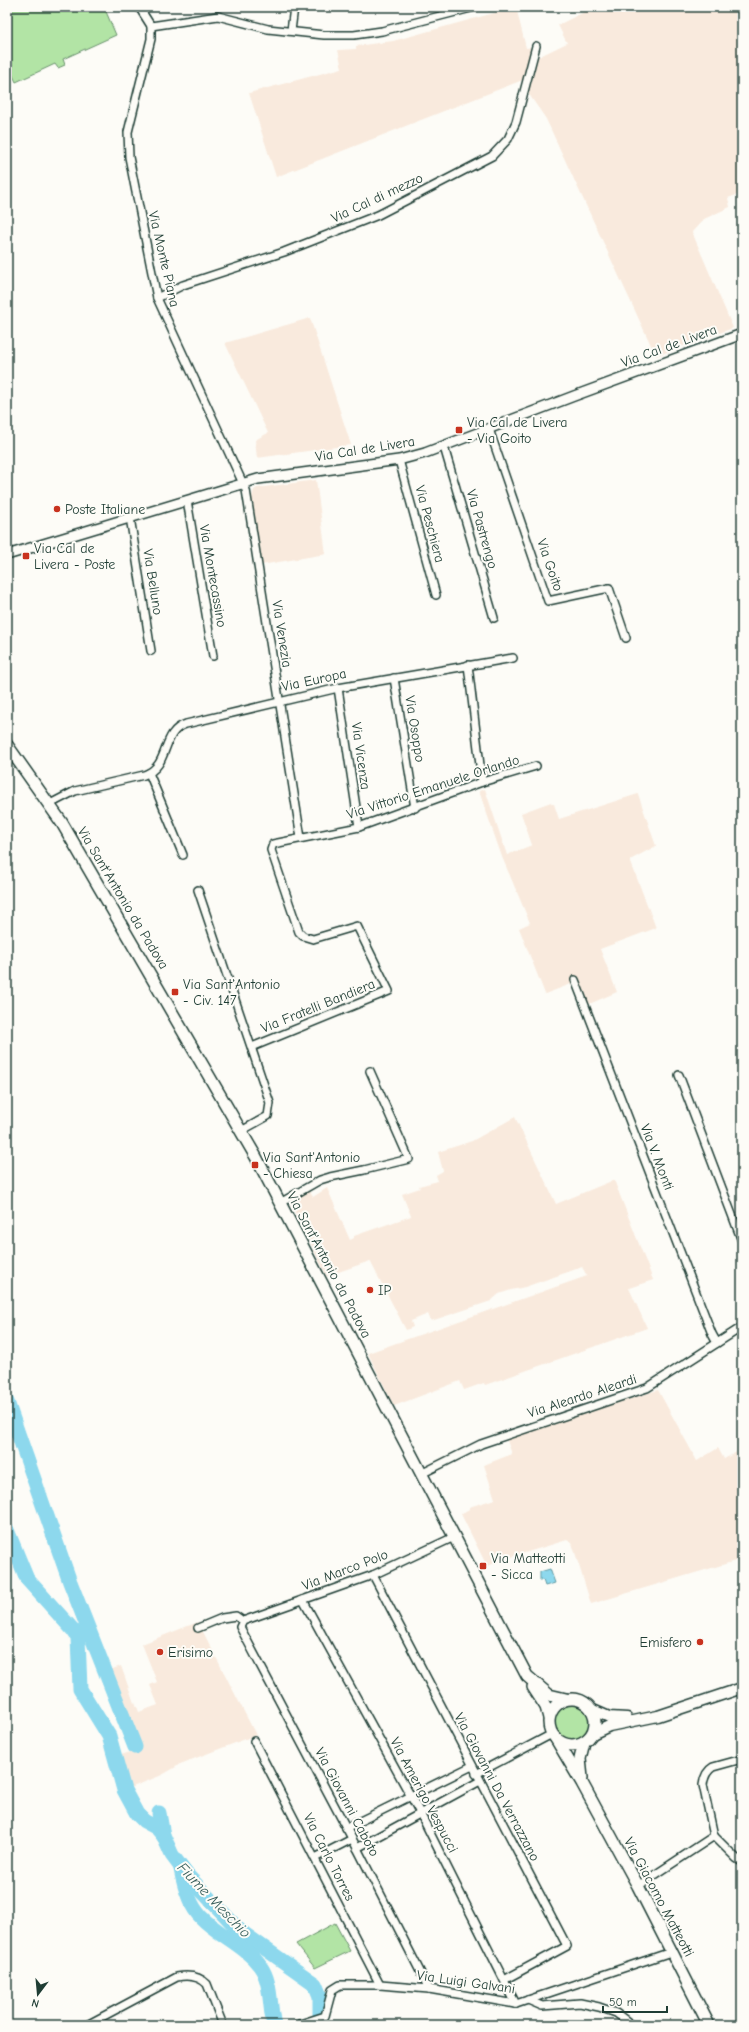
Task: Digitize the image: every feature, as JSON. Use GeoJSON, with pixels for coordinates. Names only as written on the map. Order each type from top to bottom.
{"type":"FeatureCollection","features":[{"type":"Feature","properties":{"kind":"main road","name":"Via Sant'Antonio da Padova"},"geometry":{"type":"LineString","coordinates":[[7,745],[50,804],[241,1131],[529,1679]]}},
{"type":"Feature","properties":{"kind":"main road"},"geometry":{"type":"LineString","coordinates":[[529,1679],[549,1695],[583,1701],[593,1710],[609,1717],[645,1718]]}},
{"type":"Feature","properties":{"kind":"main road"},"geometry":{"type":"LineString","coordinates":[[529,1679],[546,1707],[554,1737],[570,1745],[588,1738],[609,1726],[658,1716],[742,1688]]}},
{"type":"Feature","properties":{"kind":"main road"},"geometry":{"type":"LineString","coordinates":[[549,1718],[556,1705],[566,1699]]}},
{"type":"Feature","properties":{"kind":"main road"},"geometry":{"type":"LineString","coordinates":[[588,1738],[596,1722],[593,1710]]}},
{"type":"Feature","properties":{"kind":"main road","name":"Via Giacomo Matteotti"},"geometry":{"type":"LineString","coordinates":[[554,1737],[582,1783],[638,1886],[709,2025]]}},
{"type":"Feature","properties":{"kind":"main road","name":"Via Giacomo Matteotti"},"geometry":{"type":"LineString","coordinates":[[582,1783],[580,1759],[588,1738]]}},
{"type":"Feature","properties":{"kind":"street"},"geometry":{"type":"LineString","coordinates":[[139,7],[150,26],[218,16],[261,27],[334,36],[369,34],[475,7]]}},
{"type":"Feature","properties":{"kind":"street"},"geometry":{"type":"LineString","coordinates":[[291,31],[294,7]]}},
{"type":"Feature","properties":{"kind":"street","name":"Via Monte Piana"},"geometry":{"type":"LineString","coordinates":[[150,26],[149,50],[128,132],[129,157],[157,298],[243,483]]}},
{"type":"Feature","properties":{"kind":"street","name":"Via Cal di mezzo"},"geometry":{"type":"LineString","coordinates":[[157,298],[183,285],[284,252],[378,215],[492,156],[508,139],[516,122],[536,46]]}},
{"type":"Feature","properties":{"kind":"street","name":"Via Cal de Livera"},"geometry":{"type":"LineString","coordinates":[[7,555],[258,479],[399,460],[444,447],[742,334]]}},
{"type":"Feature","properties":{"kind":"street","name":"Via Goito"},"geometry":{"type":"LineString","coordinates":[[489,429],[548,601],[609,588],[626,638]]}},
{"type":"Feature","properties":{"kind":"street","name":"Via Pastrengo"},"geometry":{"type":"LineString","coordinates":[[444,447],[494,618]]}},
{"type":"Feature","properties":{"kind":"street","name":"Via Peschiera"},"geometry":{"type":"LineString","coordinates":[[399,460],[436,595]]}},
{"type":"Feature","properties":{"kind":"street","name":"Via Venezia"},"geometry":{"type":"LineString","coordinates":[[243,483],[246,490],[301,838]]}},
{"type":"Feature","properties":{"kind":"street","name":"Via Montecassino"},"geometry":{"type":"LineString","coordinates":[[187,500],[213,656]]}},
{"type":"Feature","properties":{"kind":"street","name":"Via Belluno"},"geometry":{"type":"LineString","coordinates":[[130,517],[151,651]]}},
{"type":"Feature","properties":{"kind":"street","name":"Via Europa"},"geometry":{"type":"LineString","coordinates":[[149,773],[157,768],[172,734],[180,726],[338,688],[513,658]]}},
{"type":"Feature","properties":{"kind":"street"},"geometry":{"type":"LineString","coordinates":[[468,665],[482,782]]}},
{"type":"Feature","properties":{"kind":"street","name":"Via Osoppo"},"geometry":{"type":"LineString","coordinates":[[394,678],[415,808]]}},
{"type":"Feature","properties":{"kind":"street","name":"Via Vicenza"},"geometry":{"type":"LineString","coordinates":[[338,688],[358,827]]}},
{"type":"Feature","properties":{"kind":"street","name":"Via Vittorio Emanuele Orlando"},"geometry":{"type":"LineString","coordinates":[[387,987],[357,926],[313,939],[303,936],[299,932],[271,850],[273,844],[358,827],[415,808],[482,782],[536,766]]}},
{"type":"Feature","properties":{"kind":"street"},"geometry":{"type":"LineString","coordinates":[[50,804],[74,792],[149,773],[183,855]]}},
{"type":"Feature","properties":{"kind":"street","name":"Via Fratelli Bandiera"},"geometry":{"type":"LineString","coordinates":[[198,890],[252,1047],[270,1108],[265,1118],[241,1131]]}},
{"type":"Feature","properties":{"kind":"street","name":"Via V. Monti"},"geometry":{"type":"LineString","coordinates":[[575,980],[712,1334],[717,1343]]}},
{"type":"Feature","properties":{"kind":"street","name":"Via Fratelli Bandiera"},"geometry":{"type":"LineString","coordinates":[[252,1047],[389,991],[387,987]]}},
{"type":"Feature","properties":{"kind":"street"},"geometry":{"type":"LineString","coordinates":[[280,1204],[320,1180],[409,1159],[370,1071]]}},
{"type":"Feature","properties":{"kind":"street"},"geometry":{"type":"LineString","coordinates":[[679,1075],[742,1241]]}},
{"type":"Feature","properties":{"kind":"street","name":"Via Aleardo Aleardi"},"geometry":{"type":"LineString","coordinates":[[421,1474],[481,1444],[640,1391],[661,1380],[742,1328]]}},
{"type":"Feature","properties":{"kind":"street","name":"Via Marco Polo"},"geometry":{"type":"LineString","coordinates":[[198,1628],[222,1618],[236,1616],[241,1624],[373,1575],[454,1537]]}},
{"type":"Feature","properties":{"kind":"street","name":"Via Giovanni Da Verrazzano"},"geometry":{"type":"LineString","coordinates":[[373,1575],[567,1946],[504,1980]]}},
{"type":"Feature","properties":{"kind":"street","name":"Via Amerigo Vespucci"},"geometry":{"type":"LineString","coordinates":[[303,1600],[420,1813],[516,2004]]}},
{"type":"Feature","properties":{"kind":"street","name":"Via Giovanni Caboto"},"geometry":{"type":"LineString","coordinates":[[241,1624],[429,1989]]}},
{"type":"Feature","properties":{"kind":"street"},"geometry":{"type":"LineString","coordinates":[[476,1774],[554,1737]]}},
{"type":"Feature","properties":{"kind":"street","name":"Via Carlo Torres"},"geometry":{"type":"LineString","coordinates":[[254,1741],[380,1985]]}},
{"type":"Feature","properties":{"kind":"street"},"geometry":{"type":"LineString","coordinates":[[742,1759],[709,1769],[704,1777],[703,1785],[714,1836],[742,1862]]}},
{"type":"Feature","properties":{"kind":"street"},"geometry":{"type":"LineString","coordinates":[[346,1828],[472,1766]]}},
{"type":"Feature","properties":{"kind":"street"},"geometry":{"type":"LineString","coordinates":[[357,1848],[480,1781]]}},
{"type":"Feature","properties":{"kind":"street"},"geometry":{"type":"LineString","coordinates":[[638,1886],[714,1836]]}},
{"type":"Feature","properties":{"kind":"street"},"geometry":{"type":"LineString","coordinates":[[315,1858],[352,1838]]}},
{"type":"Feature","properties":{"kind":"street","name":"Via Luigi Galvani"},"geometry":{"type":"LineString","coordinates":[[297,2025],[325,2016],[332,1990],[340,1985],[380,1985],[429,1989],[516,2004],[671,1952]]}},
{"type":"Feature","properties":{"kind":"street"},"geometry":{"type":"LineString","coordinates":[[87,2025],[177,1977],[187,1976],[203,1979],[207,1984],[223,2025]]}},
{"type":"Feature","properties":{"kind":"street"},"geometry":{"type":"LineString","coordinates":[[528,2000],[542,2006],[580,2003],[599,2006],[616,2013],[632,2025]]}},
{"type":"Feature","properties":{"kind":"shaded area"},"geometry":{"type":"Polygon","coordinates":[[[516,7],[526,48],[532,47],[525,79],[276,177],[249,93],[342,68],[338,50],[356,49],[356,46],[393,41],[516,7]]]}},
{"type":"Feature","properties":{"kind":"shaded area"},"geometry":{"type":"Polygon","coordinates":[[[594,7],[742,7],[742,193],[728,198],[730,207],[704,219],[692,232],[733,328],[656,356],[546,119],[528,93],[536,58],[567,43],[558,25],[594,7]]]}},
{"type":"Feature","properties":{"kind":"shaded area"},"geometry":{"type":"Polygon","coordinates":[[[310,318],[351,445],[257,458],[255,440],[268,433],[225,343],[310,318]]]}},
{"type":"Feature","properties":{"kind":"shaded area"},"geometry":{"type":"Polygon","coordinates":[[[316,480],[326,554],[261,565],[251,500],[254,490],[257,488],[316,480]]]}},
{"type":"Feature","properties":{"kind":"shaded area"},"geometry":{"type":"Polygon","coordinates":[[[485,789],[507,855],[532,845],[521,813],[551,802],[554,804],[559,819],[638,794],[656,846],[630,860],[656,928],[600,949],[617,992],[587,1005],[579,981],[545,994],[519,928],[530,923],[502,857],[479,791],[485,789]]]}},
{"type":"Feature","properties":{"kind":"shaded area"},"geometry":{"type":"Polygon","coordinates":[[[515,1117],[556,1204],[614,1180],[653,1280],[629,1288],[647,1328],[485,1385],[484,1383],[464,1390],[460,1381],[394,1406],[368,1353],[587,1276],[582,1267],[525,1287],[499,1294],[491,1301],[431,1321],[428,1314],[411,1321],[413,1327],[406,1330],[370,1261],[327,1276],[289,1200],[308,1189],[313,1197],[327,1188],[350,1240],[354,1238],[354,1236],[411,1216],[402,1194],[420,1188],[419,1186],[438,1181],[436,1175],[443,1171],[438,1152],[472,1141],[515,1117]]]}},
{"type":"Feature","properties":{"kind":"shaded area"},"geometry":{"type":"Polygon","coordinates":[[[658,1390],[697,1461],[718,1448],[724,1459],[742,1449],[742,1559],[591,1604],[572,1543],[567,1540],[487,1566],[461,1514],[469,1509],[469,1507],[495,1499],[484,1465],[512,1454],[506,1438],[658,1390]]]}},
{"type":"Feature","properties":{"kind":"shaded area"},"geometry":{"type":"Polygon","coordinates":[[[198,1622],[256,1735],[175,1766],[176,1767],[162,1775],[130,1788],[121,1755],[142,1748],[110,1670],[121,1666],[134,1703],[135,1702],[139,1712],[158,1705],[150,1685],[157,1682],[142,1644],[198,1622]]]}},
{"type":"Feature","properties":{"kind":"green space"},"geometry":{"type":"Polygon","coordinates":[[[7,7],[104,7],[116,35],[63,59],[65,65],[58,68],[55,64],[16,82],[7,63],[7,7]]]}},
{"type":"Feature","properties":{"kind":"green space"},"geometry":{"type":"Polygon","coordinates":[[[572,1703],[582,1706],[588,1712],[591,1722],[588,1732],[582,1738],[572,1741],[562,1738],[556,1732],[553,1722],[556,1712],[562,1706],[572,1703]]]}},
{"type":"Feature","properties":{"kind":"green space"},"geometry":{"type":"Polygon","coordinates":[[[335,1923],[350,1951],[315,1968],[296,1944],[335,1923]]]}},
{"type":"Feature","properties":{"kind":"water"},"geometry":{"type":"Polygon","coordinates":[[[550,1569],[555,1583],[545,1586],[543,1580],[540,1581],[540,1572],[550,1569]]]}},
{"type":"Feature","properties":{"kind":"waterway"},"geometry":{"type":"LineString","coordinates":[[7,1402],[70,1582],[135,1747]]}},
{"type":"Feature","properties":{"kind":"waterway","name":"Fiume Meschio"},"geometry":{"type":"LineString","coordinates":[[7,1530],[27,1579],[78,1637],[80,1689],[109,1736],[124,1790],[137,1814],[144,1821],[157,1828],[163,1835],[172,1855],[187,1875],[239,1930],[315,1984],[320,1996],[320,2025]]}},
{"type":"Feature","properties":{"kind":"waterway"},"geometry":{"type":"LineString","coordinates":[[159,1813],[163,1835]]}},
{"type":"Feature","properties":{"kind":"waterway"},"geometry":{"type":"LineString","coordinates":[[181,1869],[193,1907],[201,1917],[247,1952],[264,1972],[267,1979],[274,2025]]}},
{"type":"Feature","properties":{"kind":"place","name":"Via Cal de Livera - Via Goito"},"geometry":{"type":"Point","coordinates":[459,430]}},
{"type":"Feature","properties":{"kind":"place","name":"Poste Italiane"},"geometry":{"type":"Point","coordinates":[57,509]}},
{"type":"Feature","properties":{"kind":"place","name":"Via Cal de Livera - Poste"},"geometry":{"type":"Point","coordinates":[26,556]}},
{"type":"Feature","properties":{"kind":"place","name":"Via Sant'Antonio - Civ. 147"},"geometry":{"type":"Point","coordinates":[175,992]}},
{"type":"Feature","properties":{"kind":"place","name":"Via Sant'Antonio - Chiesa"},"geometry":{"type":"Point","coordinates":[255,1165]}},
{"type":"Feature","properties":{"kind":"place","name":"IP"},"geometry":{"type":"Point","coordinates":[370,1290]}},
{"type":"Feature","properties":{"kind":"place","name":"Via Matteotti - Sicca"},"geometry":{"type":"Point","coordinates":[483,1566]}},
{"type":"Feature","properties":{"kind":"place","name":"Emisfero"},"geometry":{"type":"Point","coordinates":[700,1642]}},
{"type":"Feature","properties":{"kind":"place","name":"Erisimo"},"geometry":{"type":"Point","coordinates":[160,1652]}}]}
